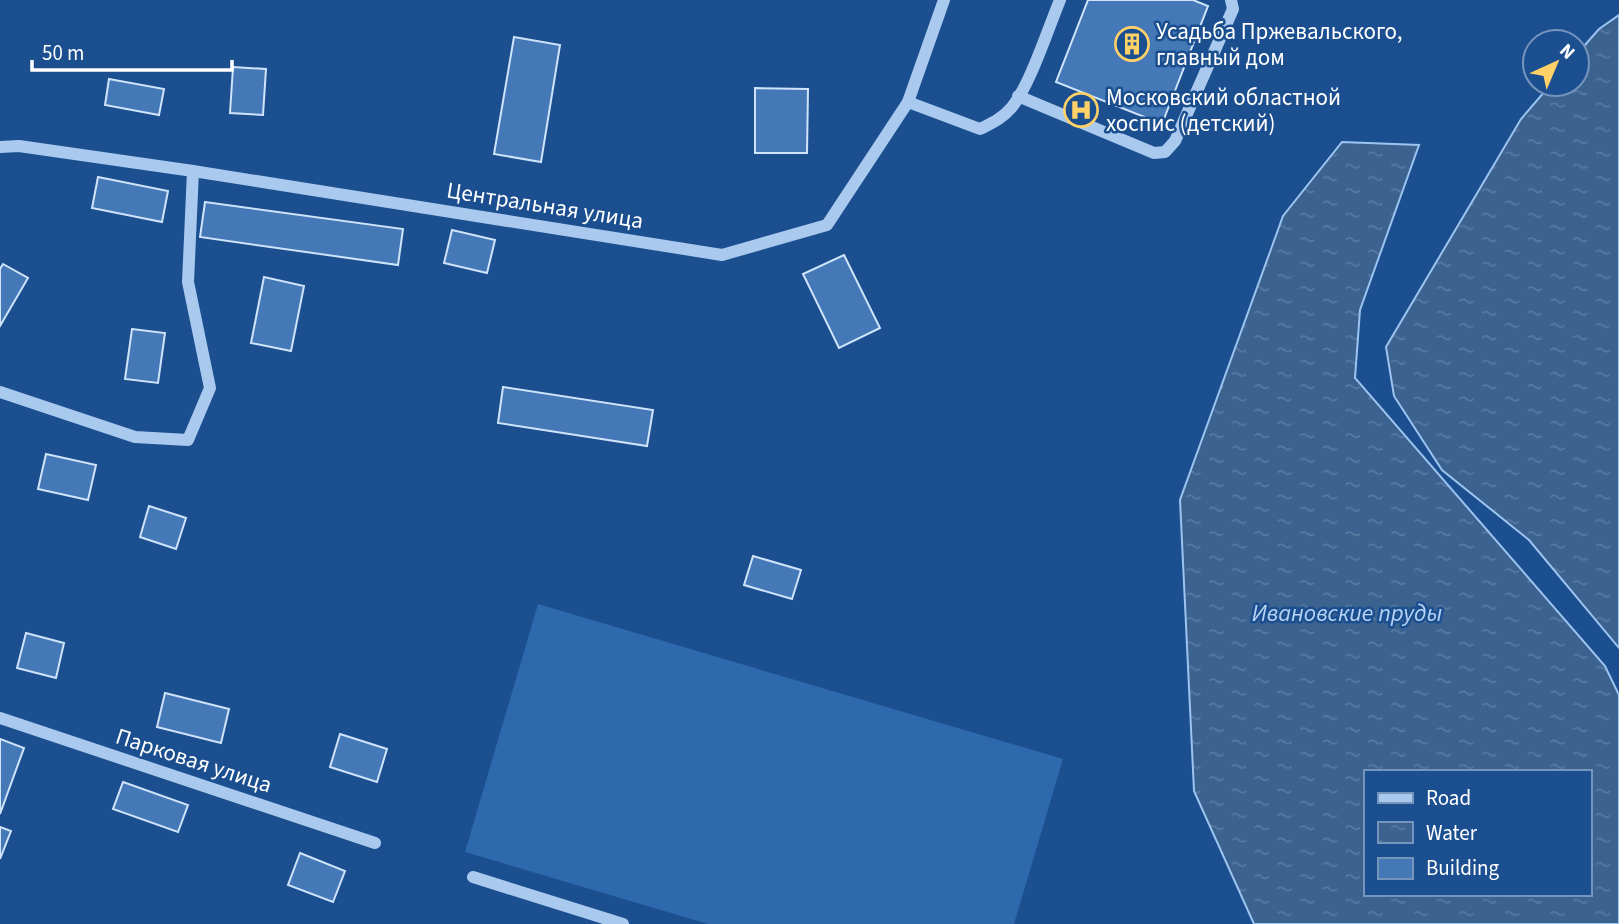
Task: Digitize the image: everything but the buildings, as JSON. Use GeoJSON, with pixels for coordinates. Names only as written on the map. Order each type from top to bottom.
{"type":"FeatureCollection","features":[{"type":"Feature","properties":{"kind":"street","name":"Центральная улица"},"geometry":{"type":"LineString","coordinates":[[0,147],[19,146],[193,171],[722,255],[827,225],[908,102],[944,0]]}},
{"type":"Feature","properties":{"kind":"street"},"geometry":{"type":"LineString","coordinates":[[908,102],[980,129],[999,120],[1013,106],[1060,0]]}},
{"type":"Feature","properties":{"kind":"street"},"geometry":{"type":"LineString","coordinates":[[1018,96],[1154,153],[1165,152],[1175,141],[1219,44],[1233,9],[1231,0]]}},
{"type":"Feature","properties":{"kind":"street"},"geometry":{"type":"LineString","coordinates":[[0,392],[135,438],[188,440],[210,388],[188,282],[193,171]]}},
{"type":"Feature","properties":{"kind":"street","name":"Парковая улица"},"geometry":{"type":"LineString","coordinates":[[0,718],[375,843]]}},
{"type":"Feature","properties":{"kind":"street"},"geometry":{"type":"LineString","coordinates":[[473,877],[623,924]]}},
{"type":"Feature","properties":{"kind":"shaded area"},"geometry":{"type":"Polygon","coordinates":[[[538,604],[1063,759],[1014,924],[708,924],[465,852],[538,604]]]}},
{"type":"Feature","properties":{"kind":"water"},"geometry":{"type":"Polygon","coordinates":[[[1619,15],[1619,648],[1529,540],[1442,470],[1394,396],[1386,347],[1521,119],[1539,98],[1591,98],[1591,38],[1619,15]]]}},
{"type":"Feature","properties":{"kind":"water","name":"Ивановские пруды"},"geometry":{"type":"Polygon","coordinates":[[[1342,142],[1419,145],[1360,310],[1355,378],[1605,666],[1619,695],[1619,924],[1254,924],[1194,791],[1180,500],[1283,216],[1342,142]]]}},
{"type":"Feature","properties":{"kind":"place","name":"Усадьба Пржевальского, главный дом"},"geometry":{"type":"Point","coordinates":[1132,44]}},
{"type":"Feature","properties":{"kind":"place","name":"Московский областной хоспис (детский)"},"geometry":{"type":"Point","coordinates":[1081,110]}}]}
